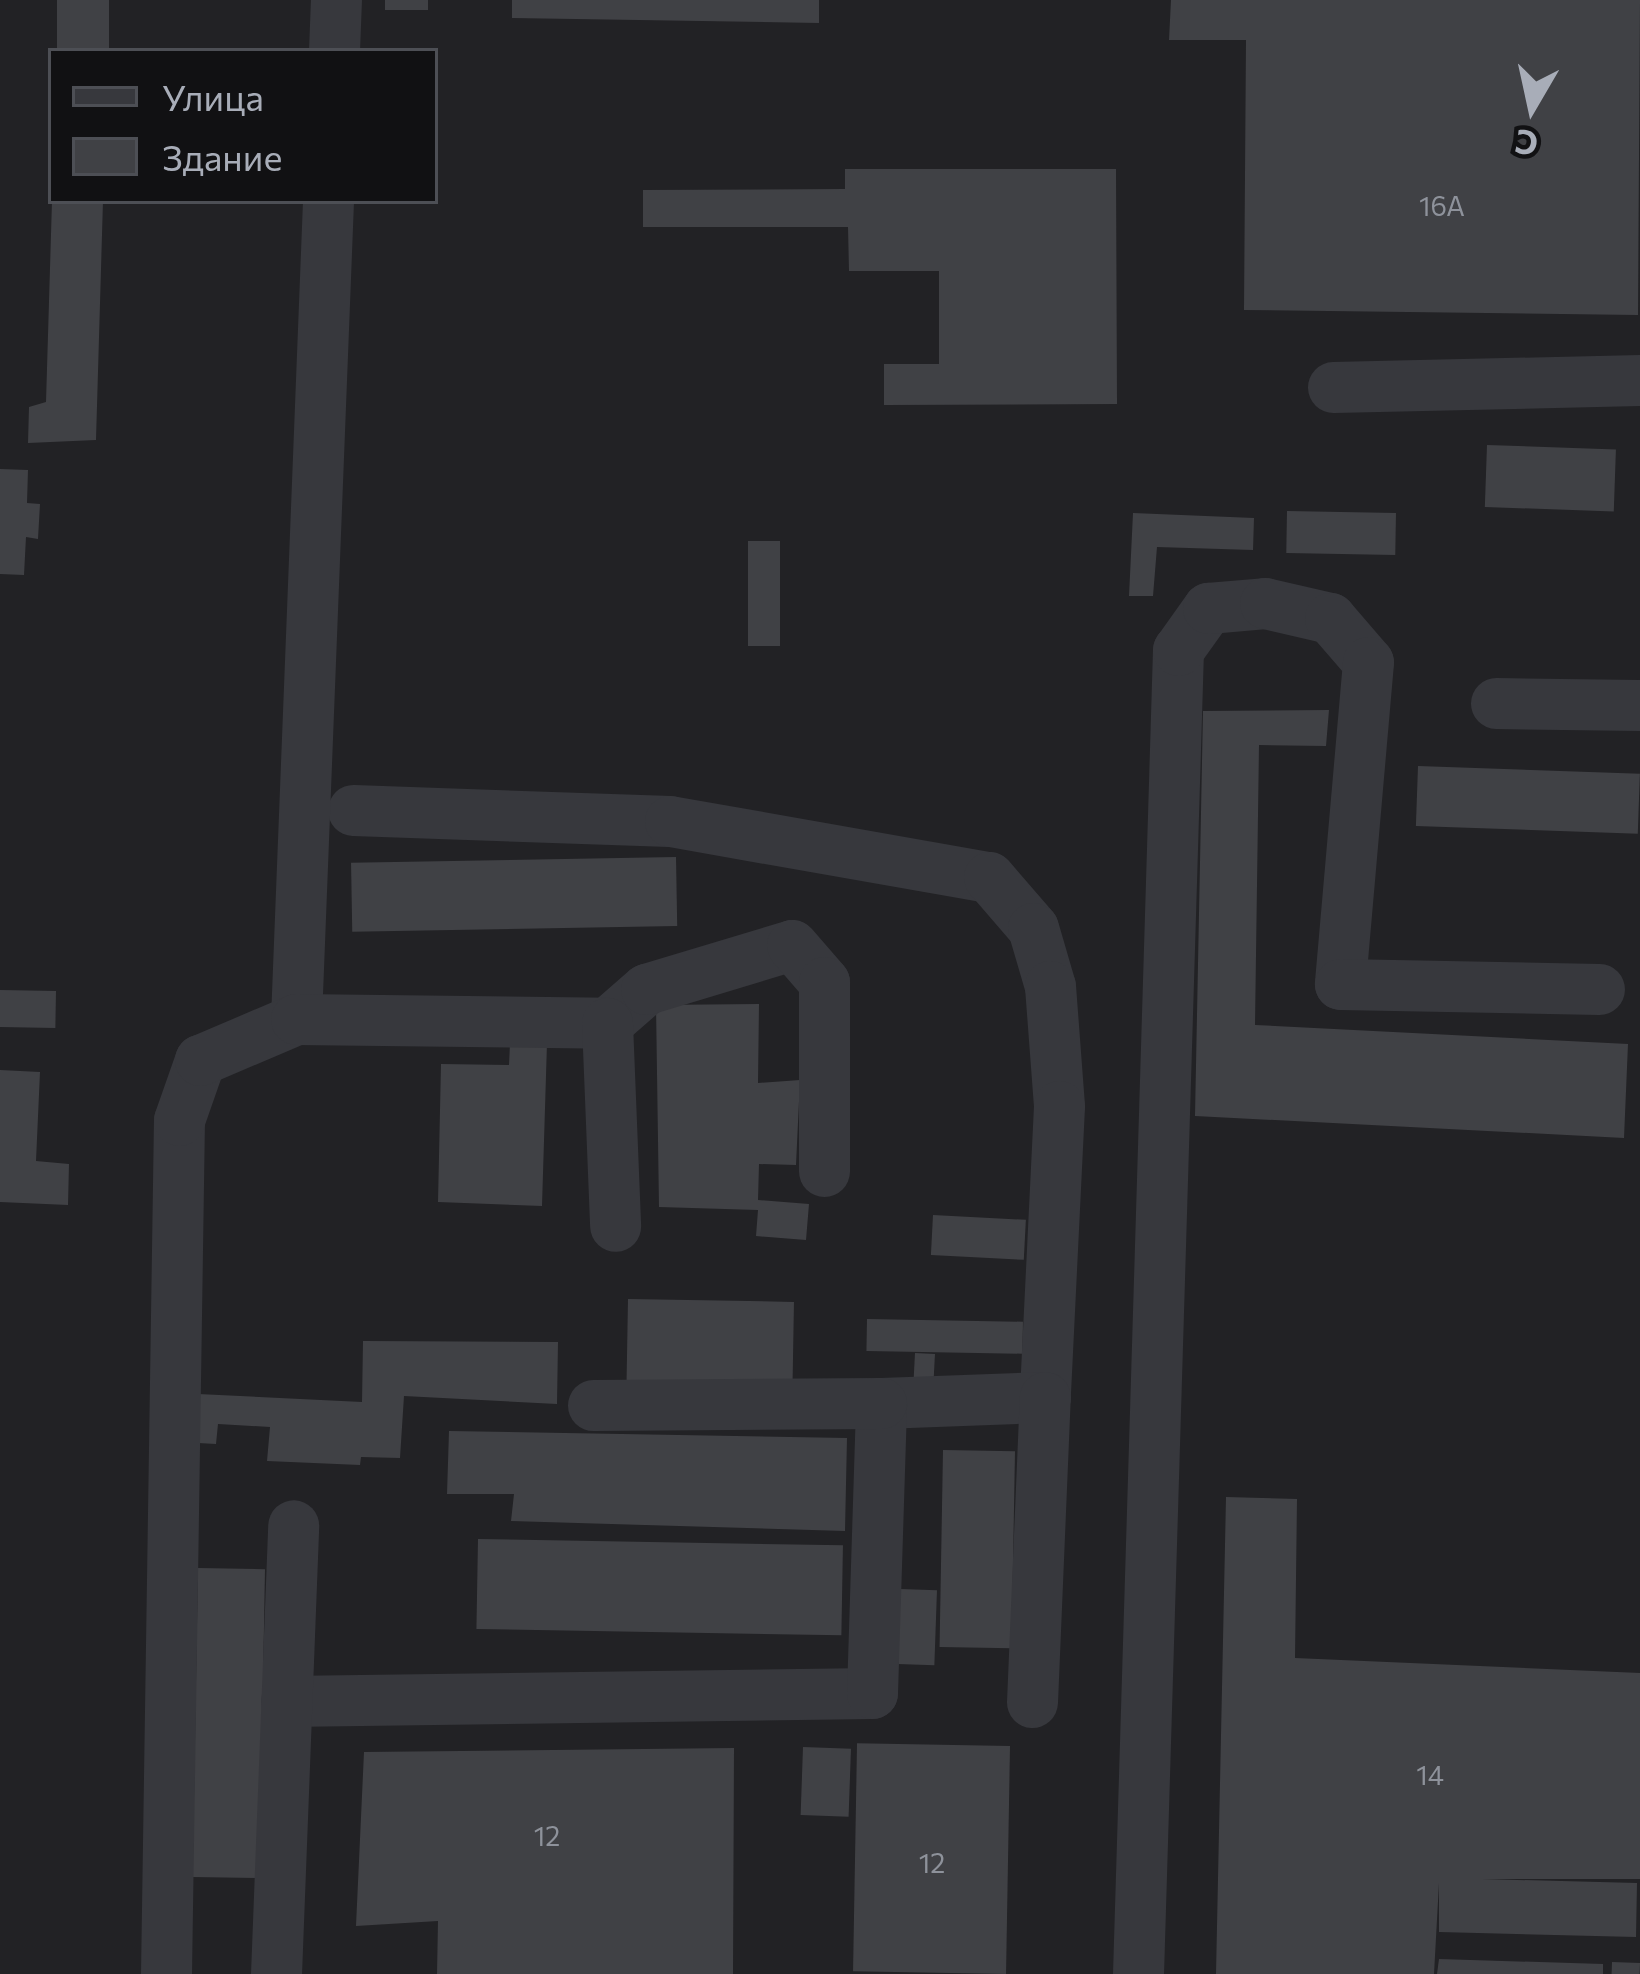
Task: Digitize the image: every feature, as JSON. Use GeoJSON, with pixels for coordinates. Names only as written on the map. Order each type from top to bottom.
{"type":"FeatureCollection","features":[{"type":"Feature","properties":{"kind":"lane"},"geometry":{"type":"LineString","coordinates":[[334,48],[336,0]]}},
{"type":"Feature","properties":{"kind":"lane"},"geometry":{"type":"LineString","coordinates":[[296,1018],[328,204]]}},
{"type":"Feature","properties":{"kind":"lane"},"geometry":{"type":"LineString","coordinates":[[1333,387],[1640,380]]}},
{"type":"Feature","properties":{"kind":"lane"},"geometry":{"type":"LineString","coordinates":[[1138,1974],[1178,650],[1208,608],[1265,603],[1330,618],[1368,662],[1340,984],[1599,989]]}},
{"type":"Feature","properties":{"kind":"lane"},"geometry":{"type":"LineString","coordinates":[[1496,703],[1640,705]]}},
{"type":"Feature","properties":{"kind":"lane"},"geometry":{"type":"LineString","coordinates":[[353,810],[670,821],[989,877],[1033,928],[1050,986],[1060,1106],[1032,1702]]}},
{"type":"Feature","properties":{"kind":"lane"},"geometry":{"type":"LineString","coordinates":[[166,1974],[179,1120],[200,1060],[296,1018],[607,1023],[646,989],[792,945],[824,982],[824,1171]]}},
{"type":"Feature","properties":{"kind":"lane"},"geometry":{"type":"LineString","coordinates":[[607,1023],[615,1226]]}},
{"type":"Feature","properties":{"kind":"lane"},"geometry":{"type":"LineString","coordinates":[[593,1405],[1045,1397]]}},
{"type":"Feature","properties":{"kind":"lane"},"geometry":{"type":"LineString","coordinates":[[286,1700],[872,1693],[881,1402]]}},
{"type":"Feature","properties":{"kind":"lane"},"geometry":{"type":"LineString","coordinates":[[276,1974],[293,1525]]}},
{"type":"Feature","properties":{"kind":"shaded area"},"geometry":{"type":"Polygon","coordinates":[[[0,0],[1640,0],[1640,1974],[0,1974],[0,0]]]}},
{"type":"Feature","properties":{"kind":"building"},"geometry":{"type":"Polygon","coordinates":[[[57,0],[109,0],[109,48],[57,48],[57,0]]]}},
{"type":"Feature","properties":{"kind":"building"},"geometry":{"type":"Polygon","coordinates":[[[385,0],[428,0],[428,10],[385,10],[385,0]]]}},
{"type":"Feature","properties":{"kind":"building"},"geometry":{"type":"Polygon","coordinates":[[[512,0],[819,0],[819,23],[512,18],[512,0]]]}},
{"type":"Feature","properties":{"kind":"building"},"geometry":{"type":"Polygon","coordinates":[[[1171,0],[1640,0],[1638,315],[1244,310],[1246,40],[1169,40],[1171,0]]]}},
{"type":"Feature","properties":{"kind":"building"},"geometry":{"type":"Polygon","coordinates":[[[845,169],[1116,169],[1117,404],[884,405],[884,364],[939,364],[939,271],[849,271],[848,227],[643,227],[643,190],[845,189],[845,169]]]}},
{"type":"Feature","properties":{"kind":"building"},"geometry":{"type":"Polygon","coordinates":[[[52,204],[103,204],[96,440],[28,443],[29,407],[46,402],[52,204]]]}},
{"type":"Feature","properties":{"kind":"building"},"geometry":{"type":"Polygon","coordinates":[[[1487,445],[1616,450],[1614,511],[1485,507],[1487,445]]]}},
{"type":"Feature","properties":{"kind":"building"},"geometry":{"type":"Polygon","coordinates":[[[0,469],[28,470],[27,503],[40,504],[38,539],[26,537],[24,575],[0,574],[0,469]]]}},
{"type":"Feature","properties":{"kind":"building"},"geometry":{"type":"Polygon","coordinates":[[[1287,511],[1396,513],[1395,555],[1286,553],[1287,511]]]}},
{"type":"Feature","properties":{"kind":"building"},"geometry":{"type":"Polygon","coordinates":[[[1133,513],[1254,518],[1253,550],[1157,547],[1153,596],[1129,596],[1133,513]]]}},
{"type":"Feature","properties":{"kind":"building"},"geometry":{"type":"Polygon","coordinates":[[[748,541],[780,541],[780,646],[748,646],[748,541]]]}},
{"type":"Feature","properties":{"kind":"building"},"geometry":{"type":"Polygon","coordinates":[[[1329,710],[1326,746],[1259,745],[1255,1025],[1628,1044],[1624,1138],[1195,1116],[1203,711],[1329,710]]]}},
{"type":"Feature","properties":{"kind":"building"},"geometry":{"type":"Polygon","coordinates":[[[1418,766],[1640,774],[1638,834],[1416,826],[1418,766]]]}},
{"type":"Feature","properties":{"kind":"building"},"geometry":{"type":"Polygon","coordinates":[[[676,857],[677,926],[352,932],[351,863],[676,857]]]}},
{"type":"Feature","properties":{"kind":"building"},"geometry":{"type":"Polygon","coordinates":[[[0,990],[56,991],[55,1028],[0,1027],[0,990]]]}},
{"type":"Feature","properties":{"kind":"building"},"geometry":{"type":"Polygon","coordinates":[[[759,1004],[758,1083],[800,1080],[796,1165],[759,1164],[758,1200],[809,1204],[806,1240],[756,1236],[758,1210],[659,1207],[656,1005],[759,1004]]]}},
{"type":"Feature","properties":{"kind":"building"},"geometry":{"type":"Polygon","coordinates":[[[510,1043],[547,1043],[542,1206],[438,1202],[441,1064],[509,1065],[510,1043]]]}},
{"type":"Feature","properties":{"kind":"building"},"geometry":{"type":"Polygon","coordinates":[[[0,1070],[40,1072],[36,1161],[69,1164],[68,1205],[0,1202],[0,1070]]]}},
{"type":"Feature","properties":{"kind":"building"},"geometry":{"type":"Polygon","coordinates":[[[933,1215],[1026,1220],[1024,1260],[931,1255],[933,1215]]]}},
{"type":"Feature","properties":{"kind":"building"},"geometry":{"type":"Polygon","coordinates":[[[628,1299],[794,1302],[792,1390],[626,1387],[628,1299]]]}},
{"type":"Feature","properties":{"kind":"building"},"geometry":{"type":"Polygon","coordinates":[[[867,1319],[1023,1322],[1022,1354],[866,1351],[867,1319]]]}},
{"type":"Feature","properties":{"kind":"building"},"geometry":{"type":"Polygon","coordinates":[[[363,1341],[558,1342],[557,1404],[404,1396],[400,1458],[361,1457],[360,1465],[267,1461],[270,1427],[218,1424],[216,1444],[198,1443],[198,1394],[362,1402],[363,1341]]]}},
{"type":"Feature","properties":{"kind":"building"},"geometry":{"type":"Polygon","coordinates":[[[915,1353],[935,1354],[934,1382],[914,1381],[915,1353]]]}},
{"type":"Feature","properties":{"kind":"building"},"geometry":{"type":"Polygon","coordinates":[[[449,1431],[847,1438],[845,1531],[511,1521],[514,1494],[447,1494],[449,1431]]]}},
{"type":"Feature","properties":{"kind":"building"},"geometry":{"type":"Polygon","coordinates":[[[943,1450],[1015,1451],[1012,1648],[940,1647],[943,1450]]]}},
{"type":"Feature","properties":{"kind":"building"},"geometry":{"type":"Polygon","coordinates":[[[1226,1497],[1297,1499],[1295,1658],[1640,1673],[1640,1879],[1482,1879],[1637,1883],[1636,1937],[1439,1932],[1439,1883],[1434,1974],[1216,1974],[1226,1497]]]}},
{"type":"Feature","properties":{"kind":"building"},"geometry":{"type":"Polygon","coordinates":[[[478,1539],[843,1545],[841,1635],[476,1629],[478,1539]]]}},
{"type":"Feature","properties":{"kind":"building"},"geometry":{"type":"Polygon","coordinates":[[[198,1568],[265,1569],[260,1878],[193,1877],[198,1568]]]}},
{"type":"Feature","properties":{"kind":"building"},"geometry":{"type":"Polygon","coordinates":[[[900,1589],[937,1590],[934,1665],[897,1664],[900,1589]]]}},
{"type":"Feature","properties":{"kind":"building"},"geometry":{"type":"Polygon","coordinates":[[[857,1743],[1010,1746],[1006,1974],[853,1971],[857,1743]]]}},
{"type":"Feature","properties":{"kind":"building"},"geometry":{"type":"Polygon","coordinates":[[[803,1747],[851,1749],[849,1817],[801,1815],[803,1747]]]}},
{"type":"Feature","properties":{"kind":"building"},"geometry":{"type":"Polygon","coordinates":[[[734,1748],[733,1974],[437,1974],[438,1921],[356,1926],[364,1752],[734,1748]]]}},
{"type":"Feature","properties":{"kind":"building"},"geometry":{"type":"Polygon","coordinates":[[[1439,1959],[1603,1964],[1603,1974],[1437,1974],[1439,1959]]]}},
{"type":"Feature","properties":{"kind":"building"},"geometry":{"type":"Polygon","coordinates":[[[1612,1962],[1640,1963],[1640,1974],[1612,1974],[1612,1962]]]}}]}
